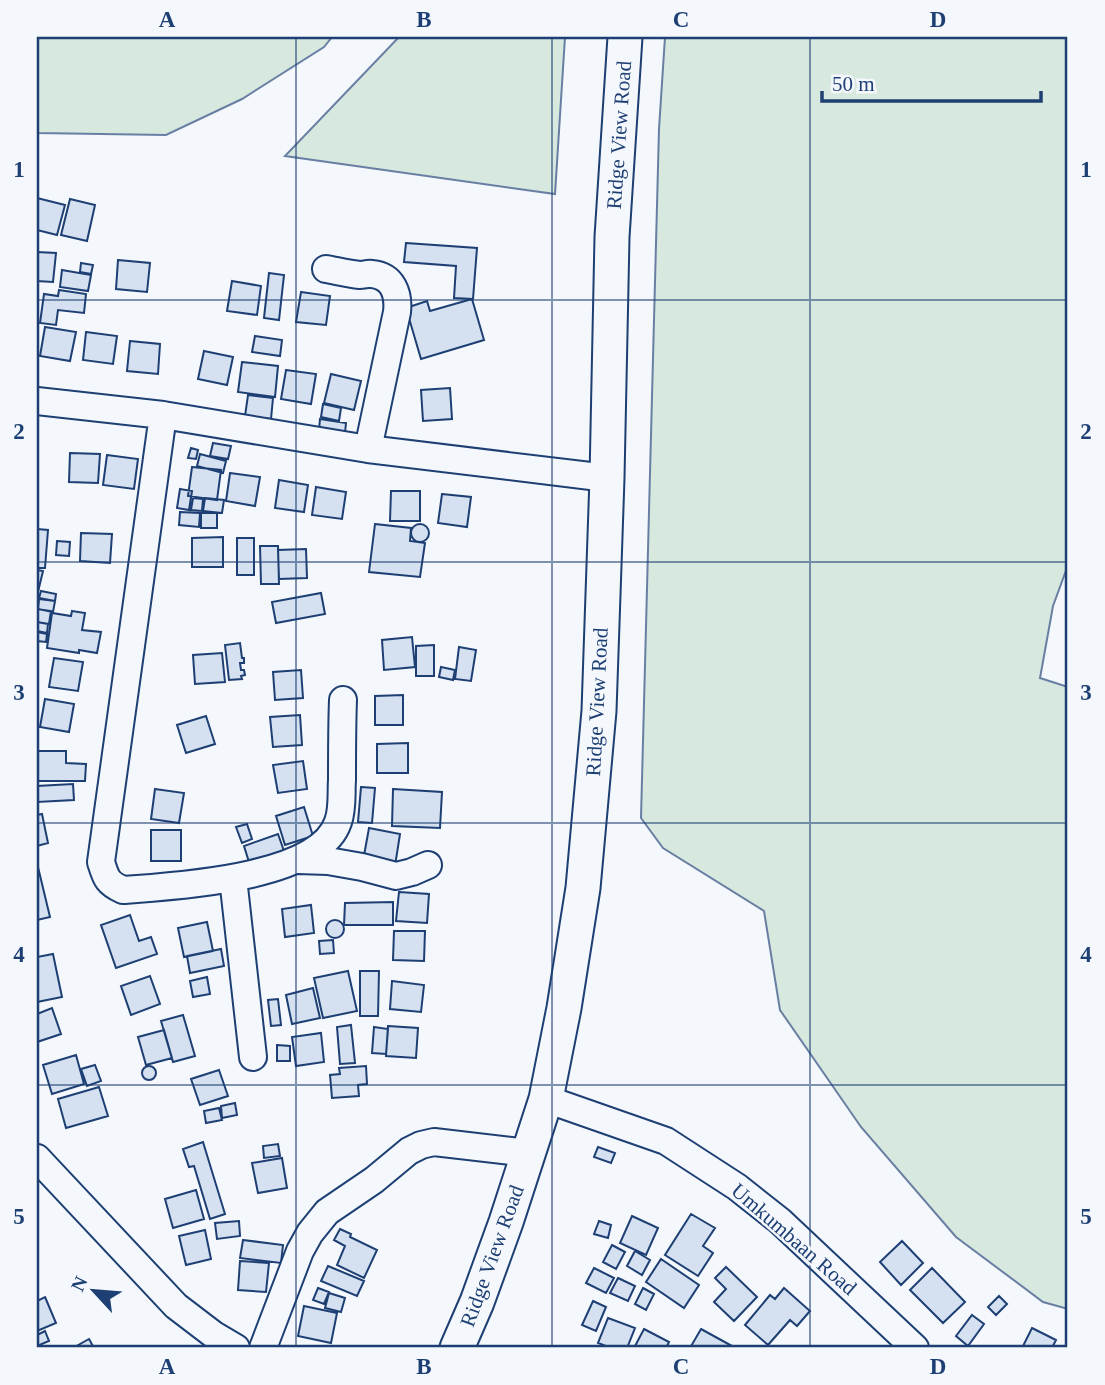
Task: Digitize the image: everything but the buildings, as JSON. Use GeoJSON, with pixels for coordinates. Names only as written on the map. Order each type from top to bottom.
{"type":"FeatureCollection","features":[{"type":"Feature","properties":{"kind":"street","name":"Ridge View Road"},"geometry":{"type":"LineString","coordinates":[[457,1348],[506,1222],[546,1099],[583,888],[599,710],[612,237],[625,37]]}},
{"type":"Feature","properties":{"kind":"street"},"geometry":{"type":"LineString","coordinates":[[326,269],[360,275],[371,273],[385,278],[394,286],[398,300],[368,449]]}},
{"type":"Feature","properties":{"kind":"street"},"geometry":{"type":"LineString","coordinates":[[37,401],[163,415],[368,449],[607,478]]}},
{"type":"Feature","properties":{"kind":"street"},"geometry":{"type":"LineString","coordinates":[[163,415],[101,862],[105,877],[113,886],[123,890],[233,878],[298,860],[324,844],[339,821],[343,700]]}},
{"type":"Feature","properties":{"kind":"street"},"geometry":{"type":"LineString","coordinates":[[298,860],[328,861],[396,876],[428,864]]}},
{"type":"Feature","properties":{"kind":"street"},"geometry":{"type":"LineString","coordinates":[[233,878],[253,1057]]}},
{"type":"Feature","properties":{"kind":"street","name":"Umkumbaan Road"},"geometry":{"type":"LineString","coordinates":[[546,1099],[666,1141],[737,1187],[780,1221],[911,1347]]}},
{"type":"Feature","properties":{"kind":"street"},"geometry":{"type":"LineString","coordinates":[[263,1348],[300,1251],[327,1212],[421,1145],[434,1142],[528,1153]]}},
{"type":"Feature","properties":{"kind":"street"},"geometry":{"type":"LineString","coordinates":[[37,1158],[176,1306],[236,1348]]}},
{"type":"Feature","properties":{"kind":"shaded area"},"geometry":{"type":"Polygon","coordinates":[[[37,37],[332,37],[324,47],[242,99],[166,135],[37,133],[37,37]]]}},
{"type":"Feature","properties":{"kind":"shaded area"},"geometry":{"type":"Polygon","coordinates":[[[399,37],[565,37],[555,194],[285,156],[399,37]]]}},
{"type":"Feature","properties":{"kind":"shaded area"},"geometry":{"type":"Polygon","coordinates":[[[665,37],[1068,37],[1068,565],[1053,606],[1040,678],[1068,687],[1068,1309],[1043,1302],[956,1237],[861,1127],[780,1010],[764,911],[663,848],[641,818],[659,129],[665,37]]]}}]}
